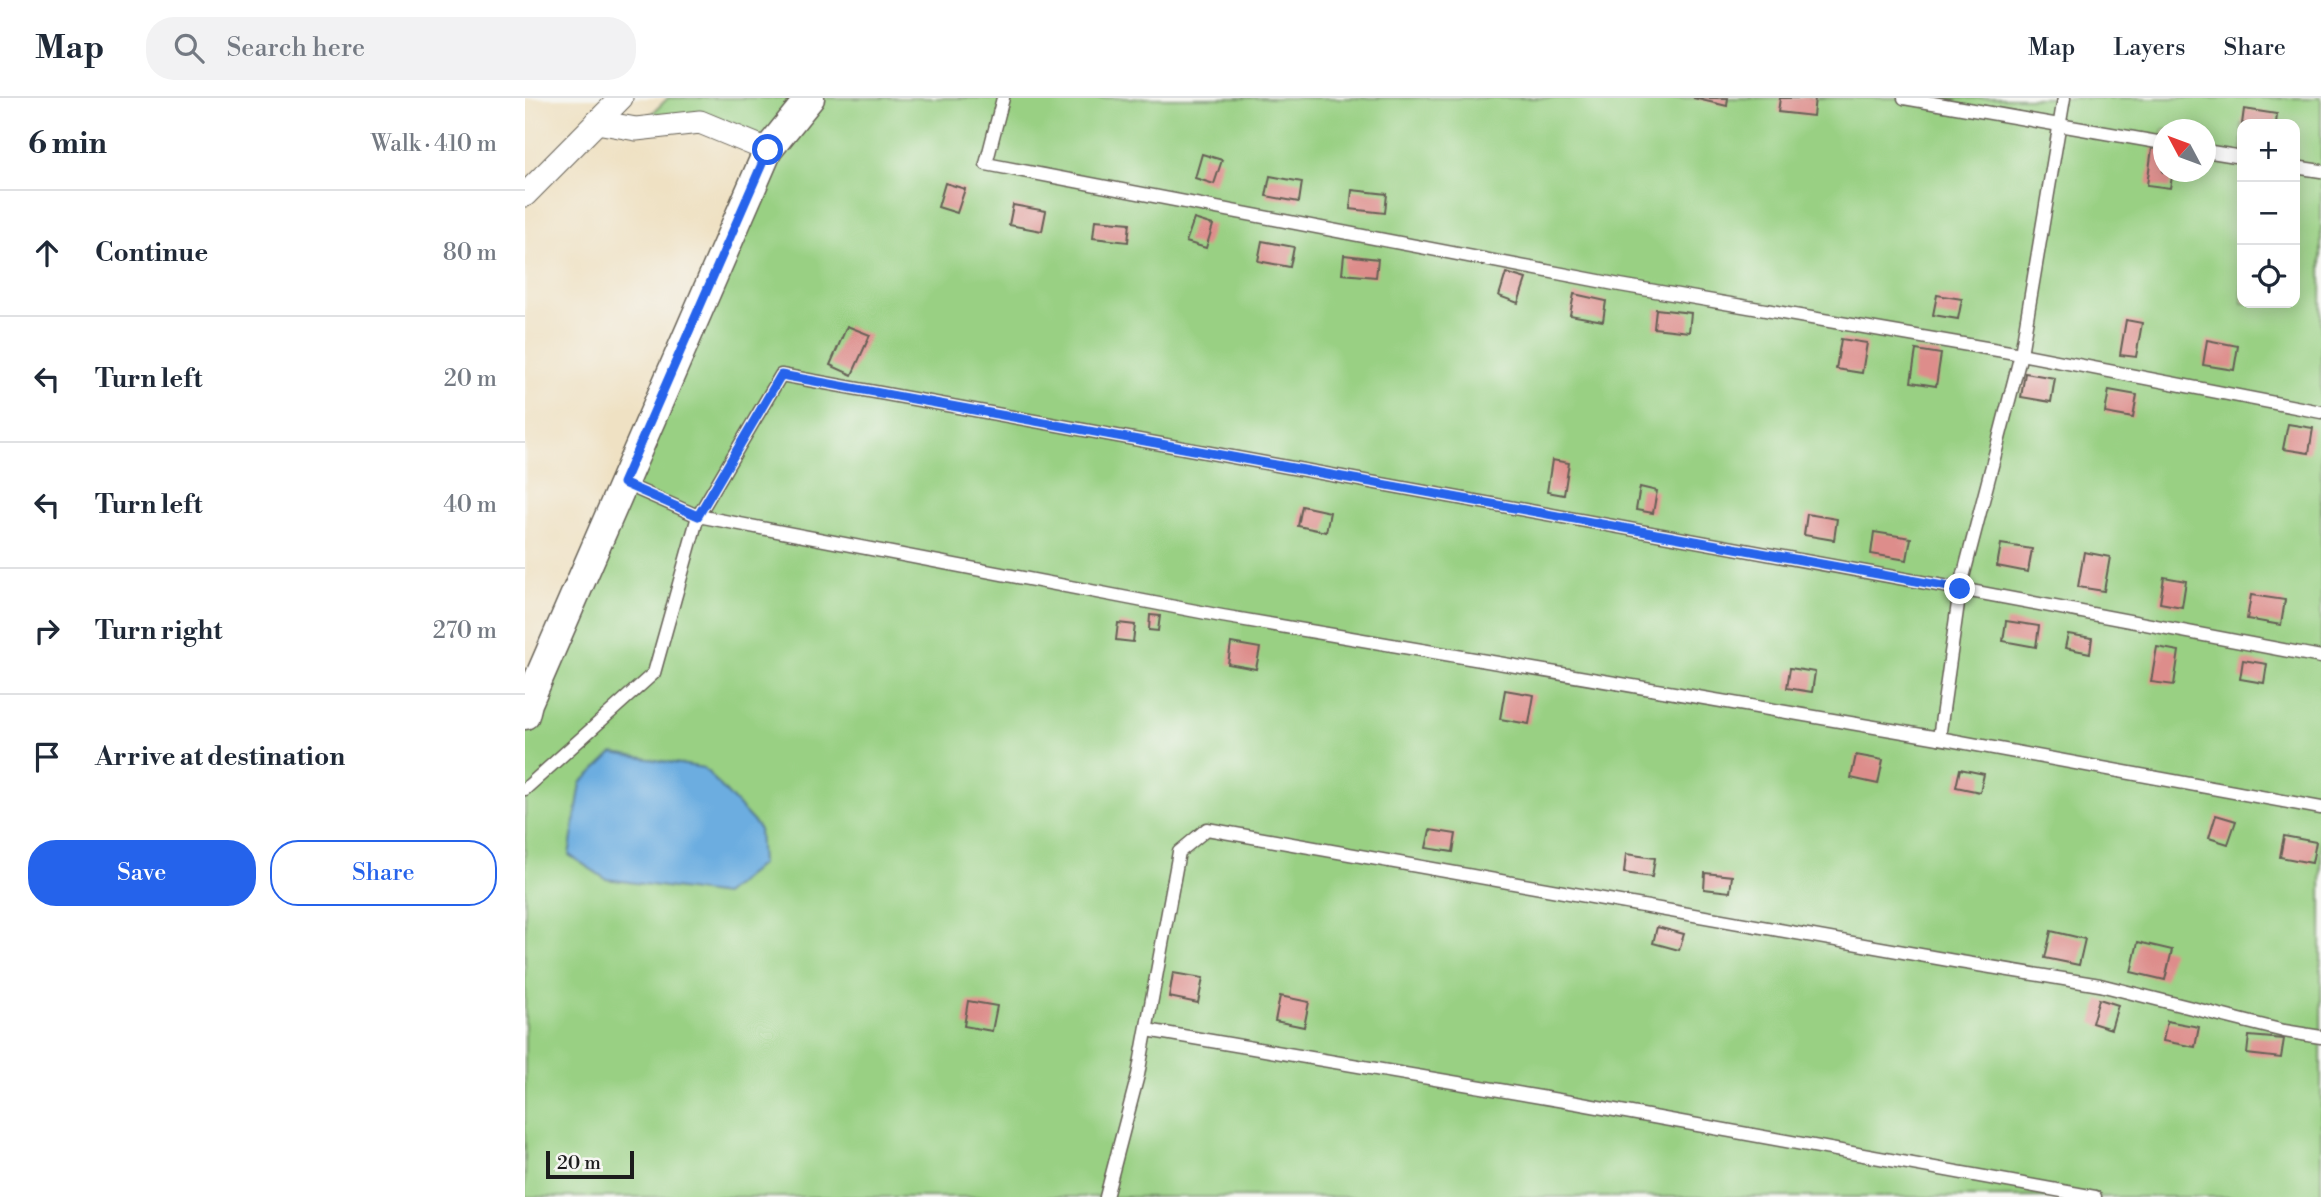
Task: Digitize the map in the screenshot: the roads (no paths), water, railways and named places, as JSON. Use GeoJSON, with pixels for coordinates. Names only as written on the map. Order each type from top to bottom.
{"type":"FeatureCollection","features":[{"type":"Feature","properties":{"kind":"street"},"geometry":{"type":"LineString","coordinates":[[525,195],[621,98]]}},
{"type":"Feature","properties":{"kind":"street"},"geometry":{"type":"LineString","coordinates":[[525,715],[768,150],[810,98]]}},
{"type":"Feature","properties":{"kind":"street"},"geometry":{"type":"LineString","coordinates":[[597,122],[636,129],[700,122],[768,150]]}},
{"type":"Feature","properties":{"kind":"lane"},"geometry":{"type":"LineString","coordinates":[[1003,98],[986,164],[1620,285],[2021,354],[2321,412]]}},
{"type":"Feature","properties":{"kind":"lane"},"geometry":{"type":"LineString","coordinates":[[1904,98],[2153,142]]}},
{"type":"Feature","properties":{"kind":"lane"},"geometry":{"type":"LineString","coordinates":[[1940,738],[1960,589],[2021,354],[2064,98]]}},
{"type":"Feature","properties":{"kind":"lane"},"geometry":{"type":"LineString","coordinates":[[2216,153],[2237,157]]}},
{"type":"Feature","properties":{"kind":"lane"},"geometry":{"type":"LineString","coordinates":[[2300,168],[2321,172]]}},
{"type":"Feature","properties":{"kind":"lane"},"geometry":{"type":"LineString","coordinates":[[525,789],[654,673],[698,516],[781,375],[2321,657]]}},
{"type":"Feature","properties":{"kind":"lane"},"geometry":{"type":"LineString","coordinates":[[623,483],[698,516],[1222,616],[1940,738],[2321,808]]}},
{"type":"Feature","properties":{"kind":"lane"},"geometry":{"type":"LineString","coordinates":[[1106,1197],[1138,1075],[1179,852],[1207,828],[2100,985],[2284,1031],[2321,1037]]}},
{"type":"Feature","properties":{"kind":"lane"},"geometry":{"type":"LineString","coordinates":[[1147,1030],[1576,1103],[2095,1197]]}},
{"type":"Feature","properties":{"kind":"water"},"geometry":{"type":"Polygon","coordinates":[[[613,753],[704,768],[759,828],[761,864],[724,895],[606,879],[569,855],[581,783],[613,753]]]}}]}
